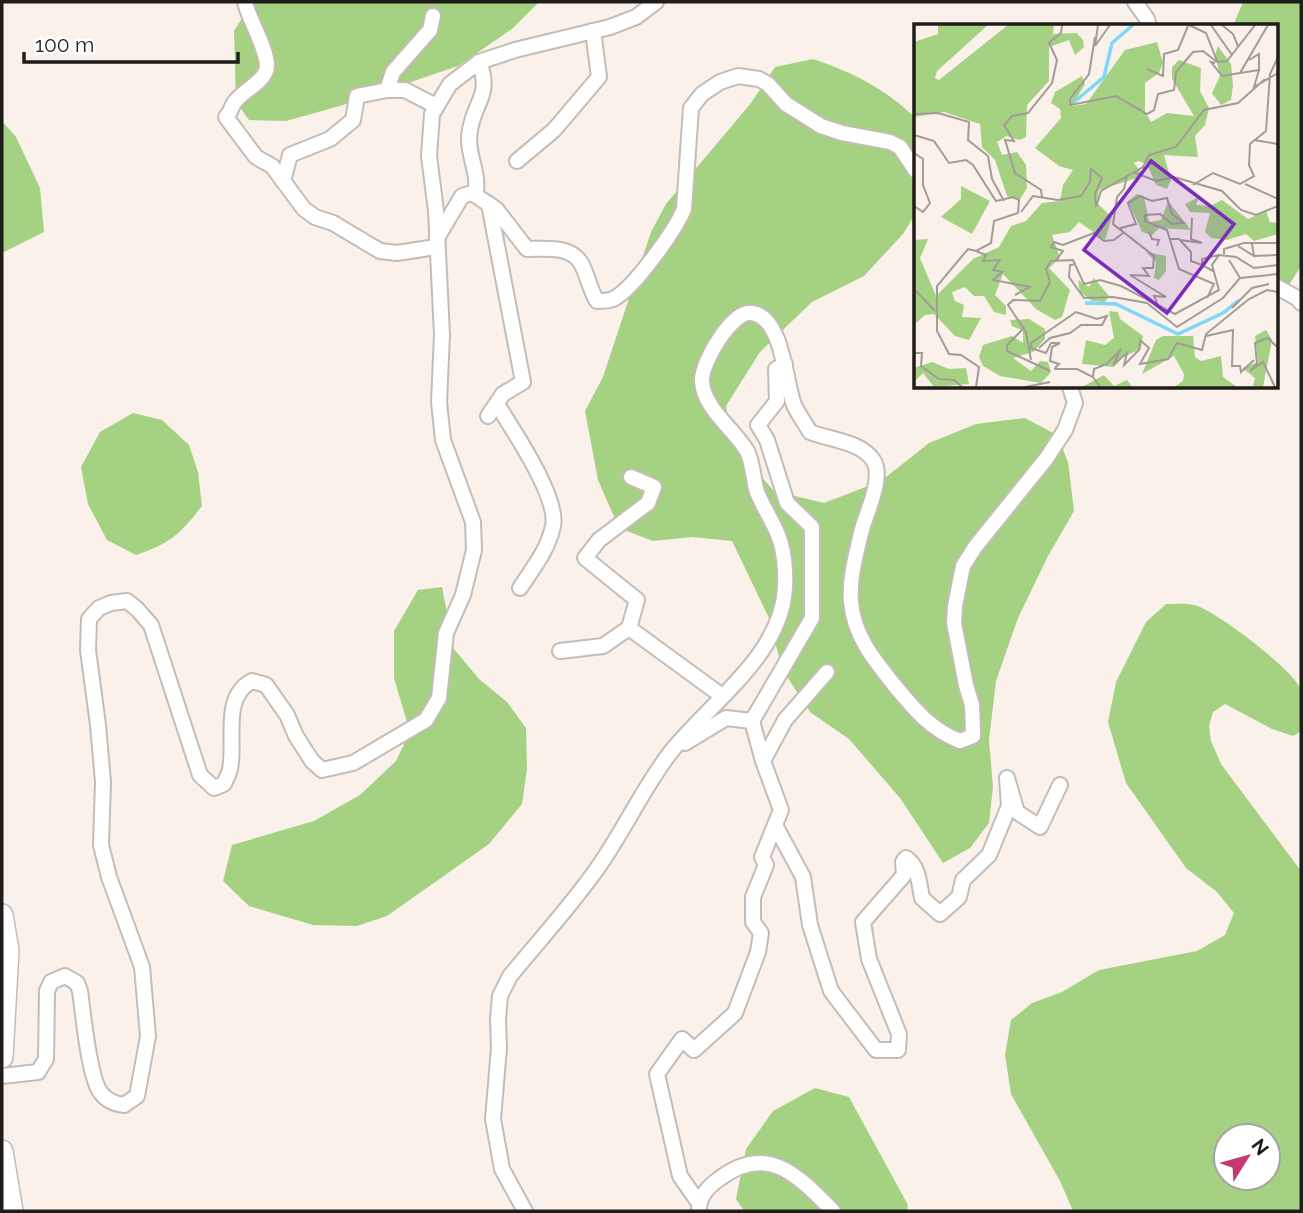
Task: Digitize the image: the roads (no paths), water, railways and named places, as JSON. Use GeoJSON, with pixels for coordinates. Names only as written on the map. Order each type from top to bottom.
{"type":"FeatureCollection","features":[{"type":"Feature","properties":{"kind":"main road"},"geometry":{"type":"LineString","coordinates":[[2,915],[9,950],[2,1057]]}},
{"type":"Feature","properties":{"kind":"main road"},"geometry":{"type":"LineString","coordinates":[[2,1151],[12,1211]]}},
{"type":"Feature","properties":{"kind":"street"},"geometry":{"type":"LineString","coordinates":[[245,2],[268,61],[266,72],[234,103],[232,111],[226,117],[256,156],[272,166],[304,209],[380,251],[397,253],[436,243],[462,196],[475,195],[496,209],[527,249],[563,250],[573,254],[581,263],[597,301],[612,300],[629,287],[678,223],[684,209],[691,108],[702,94],[720,82],[738,76],[759,79],[768,84],[786,104],[821,125],[842,133],[890,142],[901,147],[914,169]]}},
{"type":"Feature","properties":{"kind":"street"},"geometry":{"type":"LineString","coordinates":[[2,1076],[38,1072],[46,1059],[47,991],[51,982],[65,976],[77,984],[80,991],[94,1078],[100,1092],[113,1104],[124,1105],[137,1096],[148,1036],[142,967],[109,877],[101,845],[103,782],[88,650],[89,619],[99,608],[127,601],[151,625],[200,775],[214,788],[224,784],[230,769],[234,703],[242,686],[252,681],[266,685],[287,715],[296,736],[312,761],[322,770],[353,763],[426,720],[439,698],[446,633],[463,595],[474,550],[473,522],[443,440],[439,402],[442,335],[429,138],[432,114],[450,84],[479,62],[636,17],[656,2]]}},
{"type":"Feature","properties":{"kind":"street"},"geometry":{"type":"LineString","coordinates":[[1135,2],[1148,24]]}},
{"type":"Feature","properties":{"kind":"street"},"geometry":{"type":"LineString","coordinates":[[387,90],[393,72],[430,30],[433,16]]}},
{"type":"Feature","properties":{"kind":"street"},"geometry":{"type":"LineString","coordinates":[[517,161],[554,130],[599,76],[593,31]]}},
{"type":"Feature","properties":{"kind":"street"},"geometry":{"type":"LineString","coordinates":[[475,195],[478,184],[470,148],[470,130],[484,92],[485,76],[479,62]]}},
{"type":"Feature","properties":{"kind":"street"},"geometry":{"type":"LineString","coordinates":[[283,181],[290,155],[330,139],[353,120],[357,96],[387,90],[405,90],[436,106]]}},
{"type":"Feature","properties":{"kind":"street"},"geometry":{"type":"LineString","coordinates":[[489,204],[523,382],[503,394],[492,410],[529,457],[546,491],[554,523],[545,550],[520,587]]}},
{"type":"Feature","properties":{"kind":"street"},"geometry":{"type":"LineString","coordinates":[[1278,288],[1301,303]]}},
{"type":"Feature","properties":{"kind":"street"},"geometry":{"type":"LineString","coordinates":[[525,1211],[502,1169],[493,1119],[500,996],[510,976],[594,873],[634,811],[645,788],[672,751],[762,651],[776,628],[785,591],[779,537],[757,492],[748,453],[707,398],[702,381],[705,361],[723,332],[740,315],[752,313],[765,319],[777,339],[786,364],[794,404],[810,432],[862,450],[874,462],[876,471],[873,498],[862,530],[851,579],[851,603],[860,638],[868,653],[913,708],[941,733],[960,741],[973,736],[972,705],[954,623],[963,566],[975,547],[1046,459],[1065,430],[1075,403],[1070,388]]}},
{"type":"Feature","properties":{"kind":"street"},"geometry":{"type":"LineString","coordinates":[[786,364],[776,369],[777,401],[758,425],[767,440],[788,503],[812,527],[812,618],[752,721],[781,810],[762,857],[766,865],[754,897],[753,922],[761,933],[758,952],[735,1013],[694,1050],[682,1039],[657,1074],[680,1176],[699,1207],[711,1185],[746,1163],[769,1164],[786,1170],[806,1184],[833,1211]]}},
{"type":"Feature","properties":{"kind":"street"},"geometry":{"type":"LineString","coordinates":[[560,651],[603,646],[629,628],[637,600],[585,558],[599,540],[648,503],[654,486],[631,477]]}},
{"type":"Feature","properties":{"kind":"street"},"geometry":{"type":"LineString","coordinates":[[629,628],[722,696]]}},
{"type":"Feature","properties":{"kind":"street"},"geometry":{"type":"LineString","coordinates":[[763,761],[785,720],[827,672]]}},
{"type":"Feature","properties":{"kind":"street"},"geometry":{"type":"LineString","coordinates":[[672,751],[726,719],[752,721]]}},
{"type":"Feature","properties":{"kind":"street"},"geometry":{"type":"LineString","coordinates":[[775,825],[803,877],[810,925],[831,991],[876,1050],[898,1050],[899,1034],[869,959],[863,922],[904,875],[903,862],[906,858],[911,859],[917,871],[922,898],[940,914],[959,897],[963,880],[989,855],[1009,806],[1007,778],[1017,812],[1040,827],[1060,785]]}}]}
